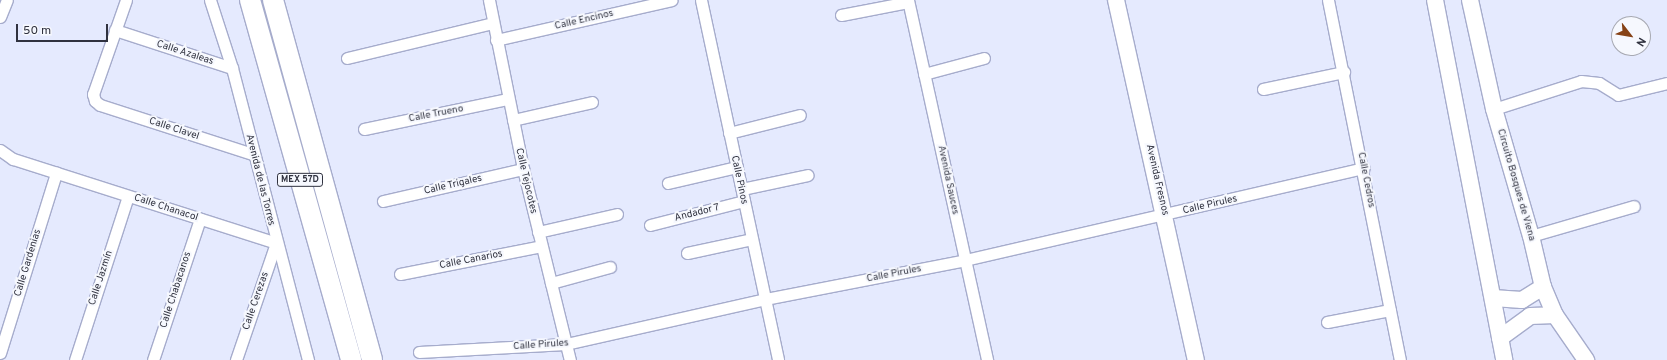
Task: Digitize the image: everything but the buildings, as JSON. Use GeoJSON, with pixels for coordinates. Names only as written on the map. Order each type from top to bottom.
{"type":"FeatureCollection","features":[{"type":"Feature","properties":{"kind":"highway","name":"MEX 57D"},"geometry":{"type":"LineString","coordinates":[[250,0],[351,360]]}},
{"type":"Feature","properties":{"kind":"highway","name":"MEX 57D"},"geometry":{"type":"LineString","coordinates":[[273,0],[372,360]]}},
{"type":"Feature","properties":{"kind":"main road","name":"Avenida Fresnos"},"geometry":{"type":"LineString","coordinates":[[1116,0],[1166,216],[1196,360]]}},
{"type":"Feature","properties":{"kind":"main road"},"geometry":{"type":"LineString","coordinates":[[1435,0],[1504,360]]}},
{"type":"Feature","properties":{"kind":"main road","name":"Circuito Bosques de Viena"},"geometry":{"type":"LineString","coordinates":[[1470,0],[1494,108],[1531,236],[1543,287],[1555,315],[1586,360]]}},
{"type":"Feature","properties":{"kind":"main road"},"geometry":{"type":"LineString","coordinates":[[1493,298],[1522,300],[1543,287]]}},
{"type":"Feature","properties":{"kind":"main road"},"geometry":{"type":"LineString","coordinates":[[1500,338],[1530,316],[1555,315]]}},
{"type":"Feature","properties":{"kind":"street"},"geometry":{"type":"LineString","coordinates":[[0,17],[7,0]]}},
{"type":"Feature","properties":{"kind":"street"},"geometry":{"type":"LineString","coordinates":[[115,30],[126,0]]}},
{"type":"Feature","properties":{"kind":"street","name":"Avenida de las Torres"},"geometry":{"type":"LineString","coordinates":[[210,0],[232,68],[276,243],[308,360]]}},
{"type":"Feature","properties":{"kind":"street","name":"Calle Tejocotes"},"geometry":{"type":"LineString","coordinates":[[489,0],[523,169],[570,360]]}},
{"type":"Feature","properties":{"kind":"street","name":"Calle Encinos"},"geometry":{"type":"LineString","coordinates":[[496,40],[672,0]]}},
{"type":"Feature","properties":{"kind":"street","name":"Calle Pinos"},"geometry":{"type":"LineString","coordinates":[[701,0],[778,360]]}},
{"type":"Feature","properties":{"kind":"street","name":"Calle Cedros"},"geometry":{"type":"LineString","coordinates":[[1328,0],[1364,168],[1400,360]]}},
{"type":"Feature","properties":{"kind":"street"},"geometry":{"type":"LineString","coordinates":[[841,15],[908,1]]}},
{"type":"Feature","properties":{"kind":"street","name":"Avenida Sauces"},"geometry":{"type":"LineString","coordinates":[[908,1],[987,360]]}},
{"type":"Feature","properties":{"kind":"street"},"geometry":{"type":"LineString","coordinates":[[347,58],[493,23]]}},
{"type":"Feature","properties":{"kind":"street","name":"Calle Azaleas"},"geometry":{"type":"LineString","coordinates":[[115,30],[232,68]]}},
{"type":"Feature","properties":{"kind":"street","name":"Calle Clavel"},"geometry":{"type":"LineString","coordinates":[[115,30],[93,94],[95,101],[100,105],[253,154]]}},
{"type":"Feature","properties":{"kind":"street"},"geometry":{"type":"LineString","coordinates":[[924,74],[984,58]]}},
{"type":"Feature","properties":{"kind":"street"},"geometry":{"type":"LineString","coordinates":[[1263,89],[1344,72]]}},
{"type":"Feature","properties":{"kind":"street"},"geometry":{"type":"LineString","coordinates":[[1494,108],[1582,81],[1599,83],[1618,95],[1667,83]]}},
{"type":"Feature","properties":{"kind":"street","name":"Calle Trueno"},"geometry":{"type":"LineString","coordinates":[[364,129],[508,100]]}},
{"type":"Feature","properties":{"kind":"street"},"geometry":{"type":"LineString","coordinates":[[513,120],[592,102]]}},
{"type":"Feature","properties":{"kind":"street"},"geometry":{"type":"LineString","coordinates":[[729,133],[800,114]]}},
{"type":"Feature","properties":{"kind":"street","name":"Calle Chanacol"},"geometry":{"type":"LineString","coordinates":[[0,150],[13,159],[276,243]]}},
{"type":"Feature","properties":{"kind":"street"},"geometry":{"type":"LineString","coordinates":[[668,183],[737,167]]}},
{"type":"Feature","properties":{"kind":"street","name":"Calle Pirules"},"geometry":{"type":"LineString","coordinates":[[419,352],[566,344],[765,299],[965,260],[1166,216],[1364,168]]}},
{"type":"Feature","properties":{"kind":"street","name":"Calle Trigales"},"geometry":{"type":"LineString","coordinates":[[383,201],[523,169]]}},
{"type":"Feature","properties":{"kind":"street","name":"Calle Gardenias"},"geometry":{"type":"LineString","coordinates":[[0,353],[56,173]]}},
{"type":"Feature","properties":{"kind":"street"},"geometry":{"type":"LineString","coordinates":[[742,189],[808,175]]}},
{"type":"Feature","properties":{"kind":"street","name":"Calle Jazmín"},"geometry":{"type":"LineString","coordinates":[[75,360],[128,196]]}},
{"type":"Feature","properties":{"kind":"street","name":"Andador 7"},"geometry":{"type":"LineString","coordinates":[[650,225],[744,201]]}},
{"type":"Feature","properties":{"kind":"street"},"geometry":{"type":"LineString","coordinates":[[1531,236],[1634,206]]}},
{"type":"Feature","properties":{"kind":"street"},"geometry":{"type":"LineString","coordinates":[[538,232],[616,214]]}},
{"type":"Feature","properties":{"kind":"street","name":"Calle Chabacanos"},"geometry":{"type":"LineString","coordinates":[[153,360],[200,219]]}},
{"type":"Feature","properties":{"kind":"street"},"geometry":{"type":"LineString","coordinates":[[687,253],[752,239]]}},
{"type":"Feature","properties":{"kind":"street","name":"Calle Cerezas"},"geometry":{"type":"LineString","coordinates":[[236,360],[276,243]]}},
{"type":"Feature","properties":{"kind":"street","name":"Calle Canarios"},"geometry":{"type":"LineString","coordinates":[[400,274],[541,246]]}},
{"type":"Feature","properties":{"kind":"street"},"geometry":{"type":"LineString","coordinates":[[550,283],[610,267]]}},
{"type":"Feature","properties":{"kind":"street"},"geometry":{"type":"LineString","coordinates":[[1327,322],[1390,310]]}}]}
